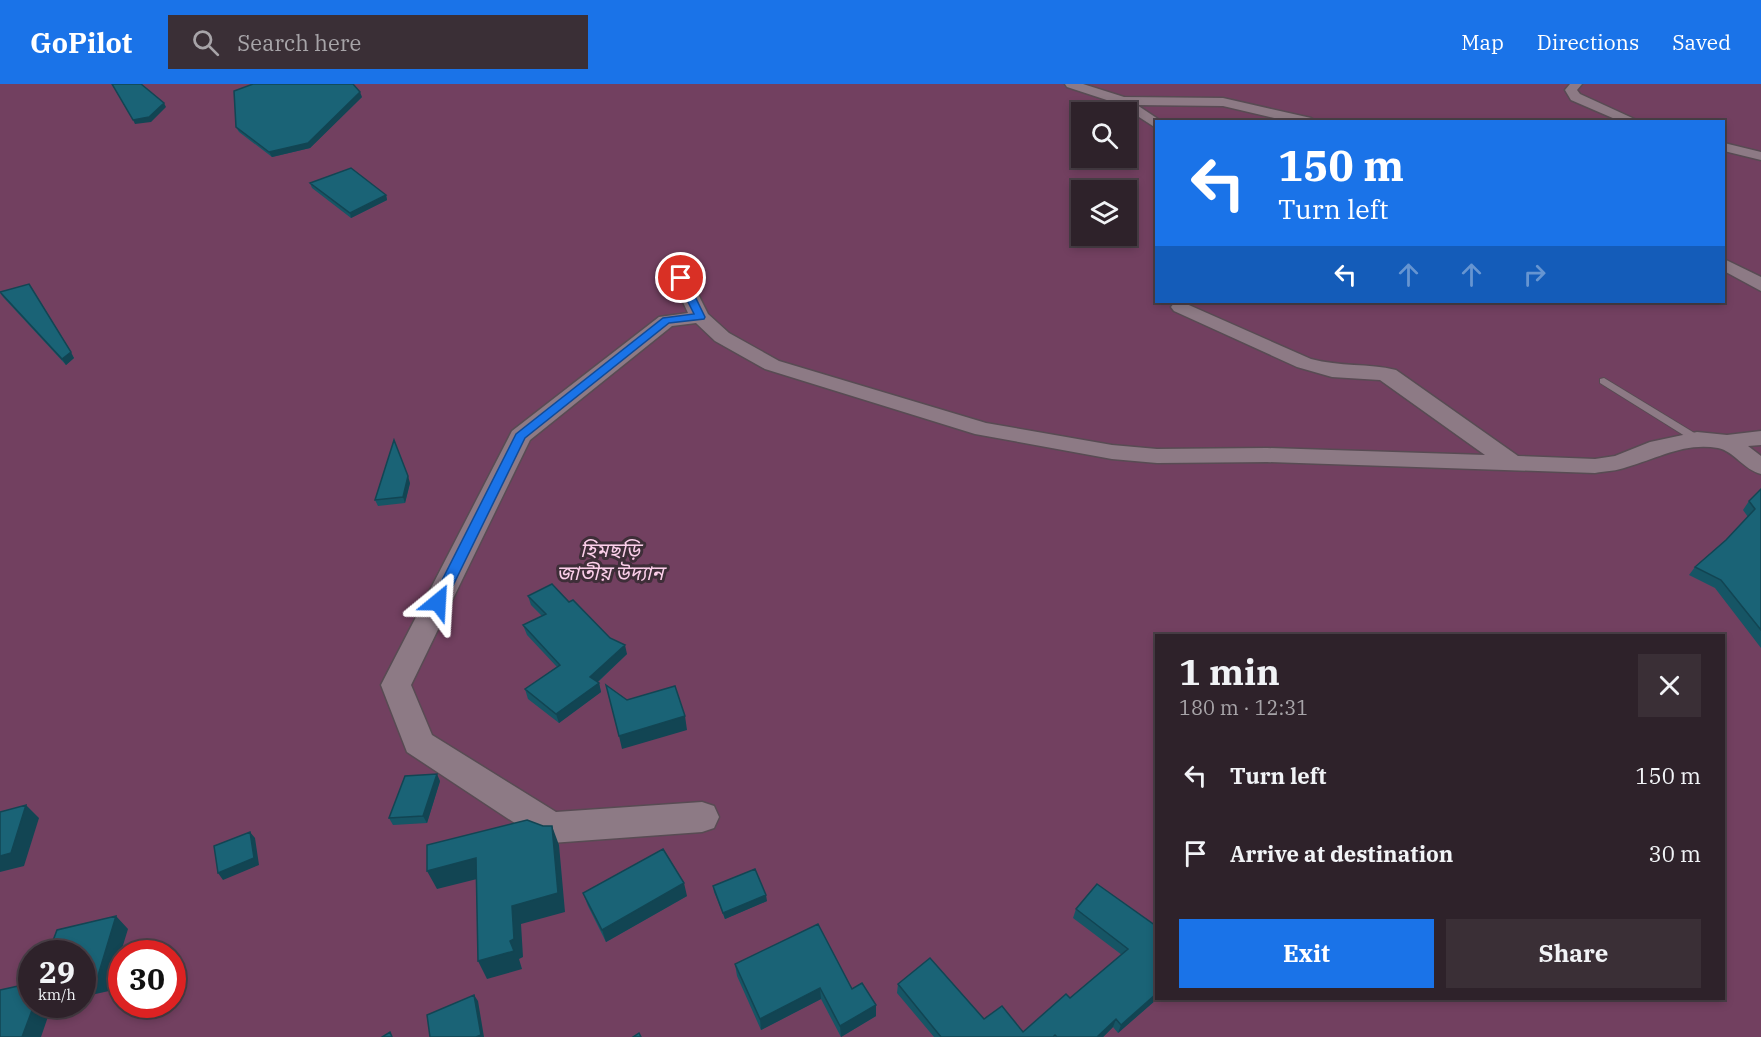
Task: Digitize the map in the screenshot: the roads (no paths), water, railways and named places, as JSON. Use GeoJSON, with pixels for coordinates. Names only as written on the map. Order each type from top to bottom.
{"type":"FeatureCollection","features":[{"type":"Feature","properties":{"kind":"street"},"geometry":{"type":"LineString","coordinates":[[1071,84],[1123,101],[1155,123]]}},
{"type":"Feature","properties":{"kind":"street"},"geometry":{"type":"LineString","coordinates":[[1576,84],[1571,90],[1575,97],[1630,120]]}},
{"type":"Feature","properties":{"kind":"street"},"geometry":{"type":"LineString","coordinates":[[1123,101],[1223,102],[1302,120]]}},
{"type":"Feature","properties":{"kind":"street"},"geometry":{"type":"LineString","coordinates":[[1725,147],[1761,156]]}},
{"type":"Feature","properties":{"kind":"street"},"geometry":{"type":"LineString","coordinates":[[1725,265],[1761,285]]}},
{"type":"Feature","properties":{"kind":"street"},"geometry":{"type":"LineString","coordinates":[[681,278],[700,317],[722,337],[771,365],[983,429],[1112,452],[1157,456],[1267,455],[1595,466],[1620,462],[1658,447],[1697,439],[1727,442],[1761,438]]}},
{"type":"Feature","properties":{"kind":"street"},"geometry":{"type":"LineString","coordinates":[[1181,308],[1304,363],[1332,372],[1388,375],[1513,464]]}},
{"type":"Feature","properties":{"kind":"street"},"geometry":{"type":"LineString","coordinates":[[700,317],[666,321],[520,436],[396,685],[419,743],[551,828],[702,817]]}},
{"type":"Feature","properties":{"kind":"street"},"geometry":{"type":"LineString","coordinates":[[1727,442],[1761,467]]}},
{"type":"Feature","properties":{"kind":"lane"},"geometry":{"type":"LineString","coordinates":[[1604,381],[1697,439]]}},
{"type":"Feature","properties":{"kind":"park label","name":"হিমছড়ি জাতীয় উদ্যান"},"geometry":{"type":"Point","coordinates":[610,562]}}]}
